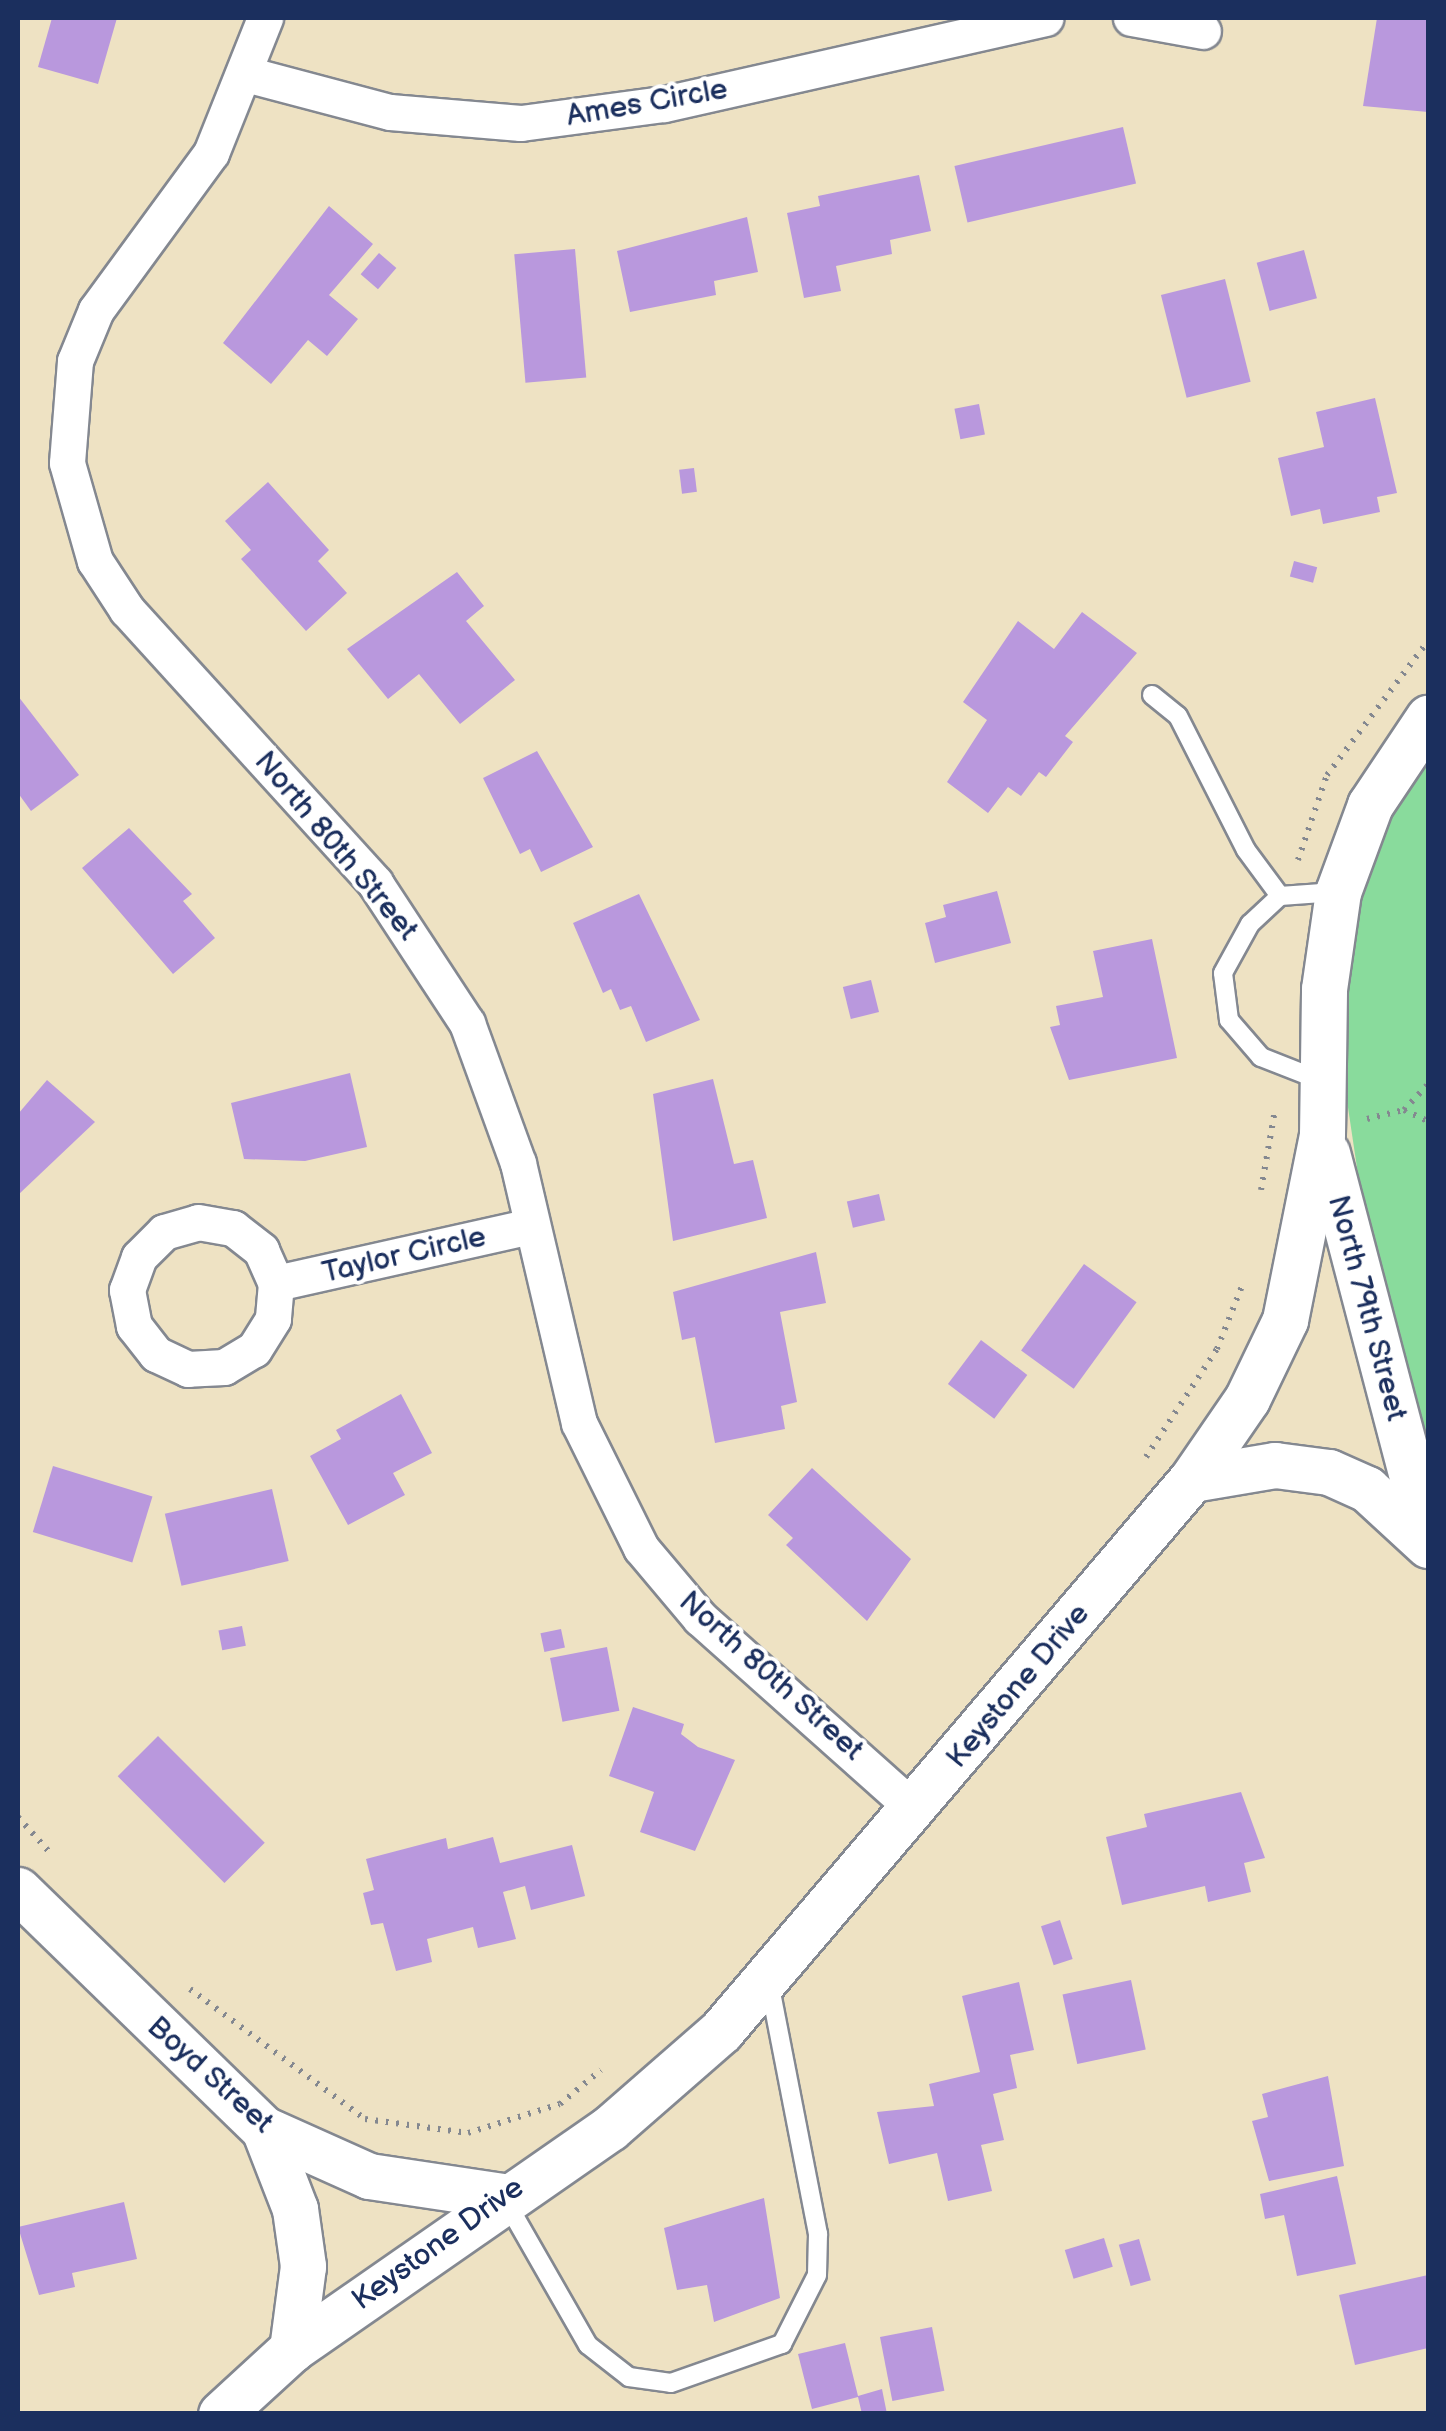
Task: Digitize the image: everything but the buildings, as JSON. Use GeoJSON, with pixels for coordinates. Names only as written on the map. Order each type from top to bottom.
{"type":"FeatureCollection","features":[{"type":"Feature","properties":{"kind":"street","name":"North 80th Street"},"geometry":{"type":"LineString","coordinates":[[266,18],[211,153],[96,310],[75,361],[66,404],[74,502],[127,610],[375,884],[432,961],[494,1087],[580,1424],[641,1548],[700,1618],[914,1810]]}},
{"type":"Feature","properties":{"kind":"street","name":"Ames Circle"},"geometry":{"type":"LineString","coordinates":[[246,74],[390,112],[521,123],[664,104],[1045,18]]}},
{"type":"Feature","properties":{"kind":"street"},"geometry":{"type":"LineString","coordinates":[[1130,18],[1203,30]]}},
{"type":"Feature","properties":{"kind":"street","name":"Keystone Drive"},"geometry":{"type":"LineString","coordinates":[[221,2414],[292,2349],[503,2196],[610,2128],[768,1981],[1192,1478],[1248,1400],[1286,1320],[1322,1132],[1304,1074],[1338,892],[1370,805],[1428,718]]}},
{"type":"Feature","properties":{"kind":"street","name":"North 79th Street"},"geometry":{"type":"LineString","coordinates":[[1322,1132],[1428,1542]]}},
{"type":"Feature","properties":{"kind":"street"},"geometry":{"type":"LineString","coordinates":[[198,1222],[234,1228],[261,1250],[276,1283],[273,1318],[254,1349],[224,1367],[188,1369],[156,1354],[134,1326],[128,1290],[139,1257],[164,1232],[198,1222]]}},
{"type":"Feature","properties":{"kind":"street","name":"Taylor Circle"},"geometry":{"type":"LineString","coordinates":[[276,1283],[532,1226]]}},
{"type":"Feature","properties":{"kind":"street","name":"North 79th Street"},"geometry":{"type":"LineString","coordinates":[[1192,1478],[1275,1465],[1329,1472],[1367,1489],[1428,1542]]}},
{"type":"Feature","properties":{"kind":"street","name":"Boyd Street"},"geometry":{"type":"LineString","coordinates":[[18,1890],[264,2129],[368,2176],[503,2196]]}},
{"type":"Feature","properties":{"kind":"street"},"geometry":{"type":"LineString","coordinates":[[264,2129],[295,2209],[303,2266],[292,2349]]}},
{"type":"Feature","properties":{"kind":"lane"},"geometry":{"type":"LineString","coordinates":[[1152,695],[1178,716],[1246,850],[1286,896]]}},
{"type":"Feature","properties":{"kind":"lane"},"geometry":{"type":"LineString","coordinates":[[1304,1074],[1261,1056],[1229,1020],[1224,974],[1250,924],[1286,896],[1338,892]]}},
{"type":"Feature","properties":{"kind":"lane"},"geometry":{"type":"LineString","coordinates":[[503,2196],[588,2345],[629,2377],[671,2383],[782,2344],[818,2276],[818,2234],[768,1981]]}},
{"type":"Feature","properties":{"kind":"path"},"geometry":{"type":"LineString","coordinates":[[1286,896],[1327,776],[1428,640]]}},
{"type":"Feature","properties":{"kind":"path"},"geometry":{"type":"LineString","coordinates":[[1260,1197],[1304,1074]]}},
{"type":"Feature","properties":{"kind":"path"},"geometry":{"type":"LineString","coordinates":[[1322,1132],[1404,1110],[1428,1084]]}},
{"type":"Feature","properties":{"kind":"path"},"geometry":{"type":"LineString","coordinates":[[1404,1110],[1428,1122]]}},
{"type":"Feature","properties":{"kind":"path"},"geometry":{"type":"LineString","coordinates":[[1142,1464],[1217,1349],[1244,1280]]}},
{"type":"Feature","properties":{"kind":"path"},"geometry":{"type":"LineString","coordinates":[[18,1817],[60,1867]]}},
{"type":"Feature","properties":{"kind":"path"},"geometry":{"type":"LineString","coordinates":[[176,1977],[332,2101],[416,2128],[468,2132],[515,2123],[560,2104],[614,2060]]}},
{"type":"Feature","properties":{"kind":"green space"},"geometry":{"type":"Polygon","coordinates":[[[1428,751],[1428,1456],[1359,1181],[1337,1034],[1353,913],[1384,827],[1428,751]]]}}]}
